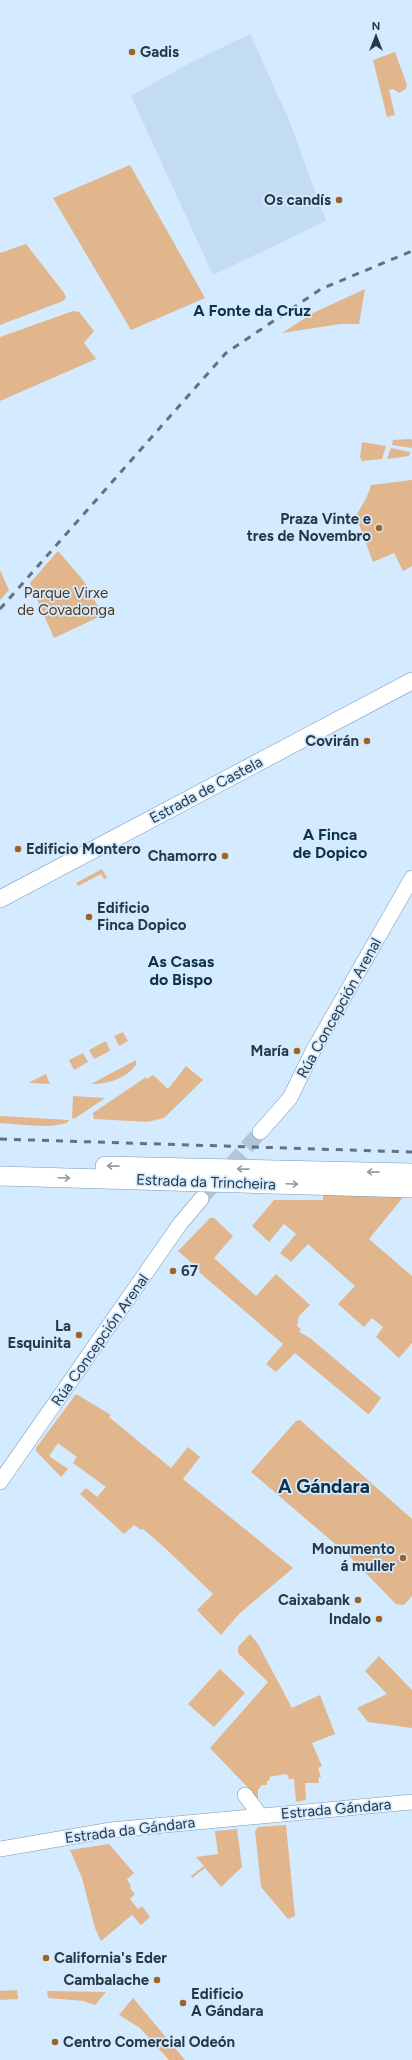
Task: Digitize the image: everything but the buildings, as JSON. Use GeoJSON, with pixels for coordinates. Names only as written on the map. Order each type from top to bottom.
{"type":"FeatureCollection","features":[{"type":"Feature","properties":{"kind":"highway","name":"Estrada da Trincheira"},"geometry":{"type":"LineString","coordinates":[[4,1172],[412,1173]]}},
{"type":"Feature","properties":{"kind":"highway","name":"Estrada da Trincheira"},"geometry":{"type":"LineString","coordinates":[[4,1172],[412,1188]]}},
{"type":"Feature","properties":{"kind":"highway"},"geometry":{"type":"LineString","coordinates":[[4,1172],[31,1180],[42,1186]]}},
{"type":"Feature","properties":{"kind":"main road","name":"Estrada de Castela"},"geometry":{"type":"LineString","coordinates":[[0,899],[412,681]]}},
{"type":"Feature","properties":{"kind":"street","name":"Rúa Concepción Arenal"},"geometry":{"type":"LineString","coordinates":[[260,1132],[290,1098],[313,1050],[412,878]]}},
{"type":"Feature","properties":{"kind":"street","name":"Rúa Concepción Arenal"},"geometry":{"type":"LineString","coordinates":[[0,1482],[180,1224],[200,1199]]}},
{"type":"Feature","properties":{"kind":"street"},"geometry":{"type":"LineString","coordinates":[[235,1818],[242,1807],[245,1795],[260,1815]]}},
{"type":"Feature","properties":{"kind":"street","name":"Estrada Gándara"},"geometry":{"type":"LineString","coordinates":[[260,1815],[412,1802]]}},
{"type":"Feature","properties":{"kind":"street","name":"Estrada da Gándara"},"geometry":{"type":"LineString","coordinates":[[0,1849],[111,1830],[260,1815]]}},
{"type":"Feature","properties":{"kind":"shaded area"},"geometry":{"type":"Polygon","coordinates":[[[250,34],[289,120],[326,221],[213,275],[131,96],[188,64],[250,34]]]}},
{"type":"Feature","properties":{"kind":"green space"},"geometry":{"type":"Polygon","coordinates":[[[395,52],[407,85],[406,89],[399,93],[393,89],[389,90],[395,115],[387,117],[373,60],[395,52]]]}},
{"type":"Feature","properties":{"kind":"green space"},"geometry":{"type":"Polygon","coordinates":[[[130,165],[205,298],[131,330],[53,198],[130,165]]]}},
{"type":"Feature","properties":{"kind":"green space"},"geometry":{"type":"Polygon","coordinates":[[[26,244],[64,293],[66,298],[63,301],[0,325],[0,253],[26,244]]]}},
{"type":"Feature","properties":{"kind":"green space"},"geometry":{"type":"Polygon","coordinates":[[[365,289],[359,324],[340,324],[282,333],[313,313],[365,289]]]}},
{"type":"Feature","properties":{"kind":"green space"},"geometry":{"type":"Polygon","coordinates":[[[73,311],[79,312],[94,331],[84,343],[96,359],[0,401],[0,337],[73,311]]]}},
{"type":"Feature","properties":{"kind":"green space"},"geometry":{"type":"Polygon","coordinates":[[[393,440],[412,440],[412,448],[392,445],[393,440]]]}},
{"type":"Feature","properties":{"kind":"green space"},"geometry":{"type":"Polygon","coordinates":[[[362,442],[386,446],[382,459],[362,461],[360,457],[362,442]]]}},
{"type":"Feature","properties":{"kind":"green space"},"geometry":{"type":"Polygon","coordinates":[[[391,448],[410,452],[409,456],[387,459],[391,448]]]}},
{"type":"Feature","properties":{"kind":"green space","name":"Praza Vinte e tres de Novembro"},"geometry":{"type":"Polygon","coordinates":[[[412,480],[412,566],[403,571],[394,553],[373,562],[356,516],[367,497],[371,485],[412,480]]]}},
{"type":"Feature","properties":{"kind":"green space","name":"Parque Virxe de Covadonga"},"geometry":{"type":"Polygon","coordinates":[[[58,551],[83,580],[103,615],[54,638],[30,583],[58,551]]]}},
{"type":"Feature","properties":{"kind":"green space"},"geometry":{"type":"Polygon","coordinates":[[[0,570],[9,590],[0,600],[0,570]]]}},
{"type":"Feature","properties":{"kind":"green space"},"geometry":{"type":"Polygon","coordinates":[[[102,869],[107,878],[104,879],[101,874],[78,886],[76,883],[102,869]]]}},
{"type":"Feature","properties":{"kind":"green space"},"geometry":{"type":"Polygon","coordinates":[[[123,1032],[128,1041],[119,1046],[114,1036],[123,1032]]]}},
{"type":"Feature","properties":{"kind":"green space"},"geometry":{"type":"Polygon","coordinates":[[[106,1041],[110,1051],[94,1059],[89,1050],[106,1041]]]}},
{"type":"Feature","properties":{"kind":"green space"},"geometry":{"type":"Polygon","coordinates":[[[83,1053],[88,1062],[74,1070],[69,1060],[83,1053]]]}},
{"type":"Feature","properties":{"kind":"green space"},"geometry":{"type":"Polygon","coordinates":[[[136,1060],[136,1065],[132,1070],[116,1080],[91,1084],[136,1060]]]}},
{"type":"Feature","properties":{"kind":"green space"},"geometry":{"type":"Polygon","coordinates":[[[186,1066],[203,1080],[164,1118],[147,1122],[94,1119],[93,1113],[146,1077],[147,1079],[153,1075],[168,1089],[186,1066]]]}},
{"type":"Feature","properties":{"kind":"green space"},"geometry":{"type":"Polygon","coordinates":[[[46,1074],[50,1084],[30,1083],[30,1082],[46,1074]]]}},
{"type":"Feature","properties":{"kind":"green space"},"geometry":{"type":"Polygon","coordinates":[[[73,1096],[105,1098],[74,1119],[72,1118],[73,1096]]]}},
{"type":"Feature","properties":{"kind":"green space"},"geometry":{"type":"Polygon","coordinates":[[[0,1116],[69,1120],[67,1123],[59,1125],[34,1126],[0,1123],[0,1116]]]}},
{"type":"Feature","properties":{"kind":"green space"},"geometry":{"type":"Polygon","coordinates":[[[323,1194],[405,1195],[369,1239],[412,1276],[412,1343],[399,1358],[376,1337],[383,1327],[372,1318],[364,1327],[338,1304],[355,1286],[308,1244],[291,1262],[280,1253],[296,1234],[284,1224],[269,1242],[252,1226],[274,1200],[323,1200],[323,1194]]]}},
{"type":"Feature","properties":{"kind":"green space"},"geometry":{"type":"Polygon","coordinates":[[[210,1218],[214,1218],[233,1236],[214,1258],[256,1296],[276,1274],[310,1305],[299,1316],[297,1326],[301,1329],[299,1332],[310,1338],[381,1398],[370,1413],[368,1414],[295,1353],[276,1372],[266,1364],[283,1344],[199,1272],[200,1270],[178,1251],[210,1218]]]}},
{"type":"Feature","properties":{"kind":"green space"},"geometry":{"type":"Polygon","coordinates":[[[76,1394],[111,1415],[109,1417],[171,1468],[188,1447],[200,1457],[183,1479],[293,1568],[239,1614],[221,1635],[197,1610],[213,1594],[143,1529],[141,1530],[134,1525],[124,1534],[80,1494],[86,1488],[97,1497],[106,1487],[73,1463],[77,1457],[58,1443],[49,1456],[68,1469],[61,1477],[36,1451],[36,1448],[76,1394]]]}},
{"type":"Feature","properties":{"kind":"green space"},"geometry":{"type":"Polygon","coordinates":[[[300,1420],[412,1519],[412,1596],[404,1605],[396,1604],[348,1555],[251,1472],[296,1421],[300,1420]]]}},
{"type":"Feature","properties":{"kind":"green space"},"geometry":{"type":"Polygon","coordinates":[[[250,1634],[258,1644],[292,1708],[320,1695],[335,1734],[312,1743],[322,1766],[318,1768],[321,1777],[318,1778],[319,1783],[305,1783],[306,1800],[296,1802],[294,1779],[289,1779],[287,1774],[269,1777],[270,1780],[267,1781],[267,1785],[262,1785],[258,1790],[258,1802],[254,1794],[210,1748],[268,1682],[238,1653],[238,1647],[250,1634]]]}},
{"type":"Feature","properties":{"kind":"green space"},"geometry":{"type":"Polygon","coordinates":[[[379,1656],[412,1690],[412,1728],[368,1722],[357,1708],[387,1694],[365,1671],[379,1656]]]}},
{"type":"Feature","properties":{"kind":"green space"},"geometry":{"type":"Polygon","coordinates":[[[220,1669],[245,1693],[214,1727],[188,1704],[220,1669]]]}},
{"type":"Feature","properties":{"kind":"green space"},"geometry":{"type":"Polygon","coordinates":[[[286,1825],[295,1916],[288,1919],[261,1887],[255,1831],[258,1827],[286,1825]]]}},
{"type":"Feature","properties":{"kind":"green space"},"geometry":{"type":"Polygon","coordinates":[[[237,1829],[242,1867],[221,1887],[205,1868],[192,1878],[191,1876],[204,1866],[196,1857],[218,1854],[215,1831],[237,1829]]]}},
{"type":"Feature","properties":{"kind":"green space"},"geometry":{"type":"Polygon","coordinates":[[[109,1844],[134,1873],[127,1879],[131,1886],[130,1888],[135,1894],[130,1899],[138,1909],[142,1906],[150,1917],[141,1925],[132,1915],[101,1941],[95,1928],[82,1878],[70,1850],[109,1844]]]}},
{"type":"Feature","properties":{"kind":"green space"},"geometry":{"type":"Polygon","coordinates":[[[17,1990],[18,1999],[0,2000],[0,1991],[17,1990]]]}},
{"type":"Feature","properties":{"kind":"green space"},"geometry":{"type":"Polygon","coordinates":[[[47,1991],[106,1992],[95,2005],[84,2001],[48,1998],[47,1991]]]}},
{"type":"Feature","properties":{"kind":"green space"},"geometry":{"type":"Polygon","coordinates":[[[133,1998],[185,2060],[169,2060],[140,2028],[119,2015],[133,1998]]]}},
{"type":"Feature","properties":{"kind":"tunnel"},"geometry":{"type":"LineString","coordinates":[[201,1199],[260,1132]]}},
{"type":"Feature","properties":{"kind":"railway"},"geometry":{"type":"LineString","coordinates":[[0,609],[226,353],[321,289],[412,251]]}},
{"type":"Feature","properties":{"kind":"railway"},"geometry":{"type":"LineString","coordinates":[[0,1139],[412,1152]]}},
{"type":"Feature","properties":{"kind":"place","name":"Gadis"},"geometry":{"type":"Point","coordinates":[132,52]}},
{"type":"Feature","properties":{"kind":"place","name":"Os candís"},"geometry":{"type":"Point","coordinates":[339,200]}},
{"type":"Feature","properties":{"kind":"place","name":"Praza Vinte e tres de Novembro"},"geometry":{"type":"Point","coordinates":[379,528]}},
{"type":"Feature","properties":{"kind":"place","name":"Covirán"},"geometry":{"type":"Point","coordinates":[367,741]}},
{"type":"Feature","properties":{"kind":"place","name":"Edificio Montero"},"geometry":{"type":"Point","coordinates":[18,849]}},
{"type":"Feature","properties":{"kind":"place","name":"Chamorro"},"geometry":{"type":"Point","coordinates":[225,856]}},
{"type":"Feature","properties":{"kind":"place","name":"Edificio Finca Dopico"},"geometry":{"type":"Point","coordinates":[89,917]}},
{"type":"Feature","properties":{"kind":"place","name":"María"},"geometry":{"type":"Point","coordinates":[297,1051]}},
{"type":"Feature","properties":{"kind":"place","name":"67"},"geometry":{"type":"Point","coordinates":[173,1271]}},
{"type":"Feature","properties":{"kind":"place","name":"La Esquinita"},"geometry":{"type":"Point","coordinates":[79,1335]}},
{"type":"Feature","properties":{"kind":"place","name":"Monumento á muller"},"geometry":{"type":"Point","coordinates":[403,1558]}},
{"type":"Feature","properties":{"kind":"place","name":"Caixabank"},"geometry":{"type":"Point","coordinates":[358,1600]}},
{"type":"Feature","properties":{"kind":"place","name":"Indalo"},"geometry":{"type":"Point","coordinates":[379,1619]}},
{"type":"Feature","properties":{"kind":"place","name":"California's Eder"},"geometry":{"type":"Point","coordinates":[46,1958]}},
{"type":"Feature","properties":{"kind":"place","name":"Cambalache"},"geometry":{"type":"Point","coordinates":[157,1980]}},
{"type":"Feature","properties":{"kind":"place","name":"Edificio A Gándara"},"geometry":{"type":"Point","coordinates":[183,2003]}},
{"type":"Feature","properties":{"kind":"place","name":"Centro Comercial Odeón"},"geometry":{"type":"Point","coordinates":[55,2042]}},
{"type":"Feature","properties":{"kind":"district","name":"A Fonte da Cruz"},"geometry":{"type":"Point","coordinates":[252,310]}},
{"type":"Feature","properties":{"kind":"district","name":"A Finca de Dopico"},"geometry":{"type":"Point","coordinates":[330,843]}},
{"type":"Feature","properties":{"kind":"district","name":"As Casas do Bispo"},"geometry":{"type":"Point","coordinates":[181,970]}},
{"type":"Feature","properties":{"kind":"district","name":"A Gándara"},"geometry":{"type":"Point","coordinates":[324,1486]}}]}
